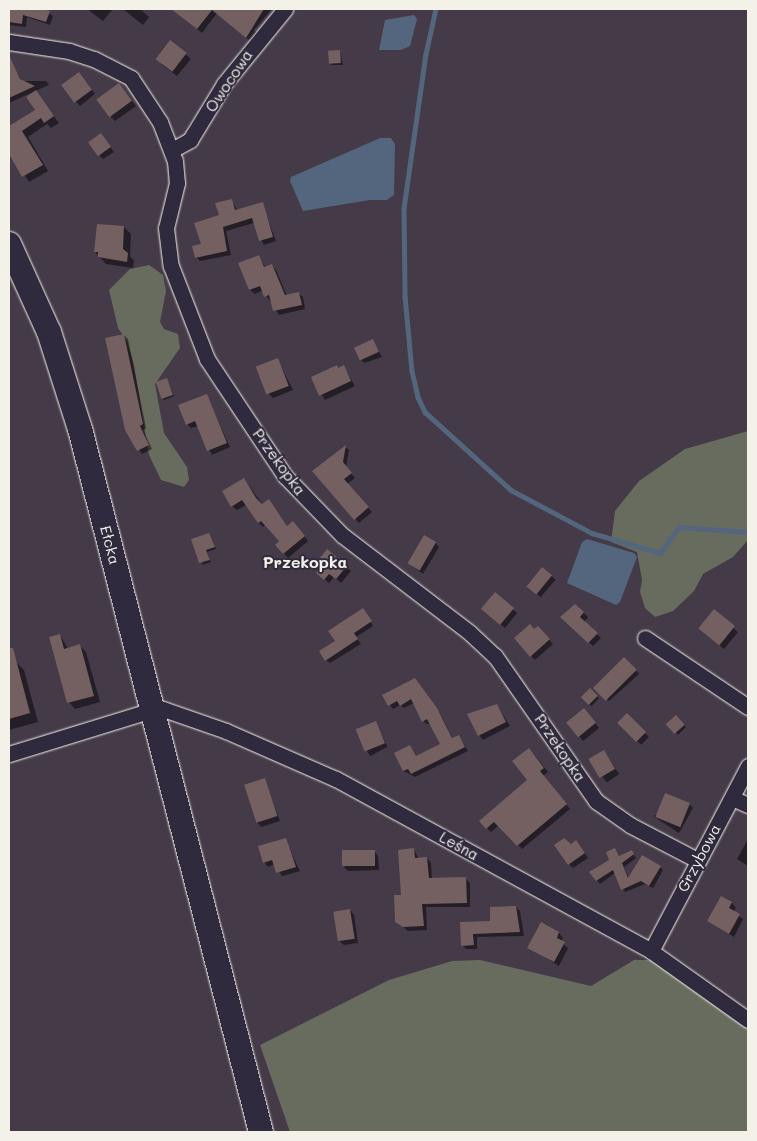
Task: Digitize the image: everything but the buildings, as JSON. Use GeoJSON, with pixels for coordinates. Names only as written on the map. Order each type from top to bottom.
{"type":"FeatureCollection","features":[{"type":"Feature","properties":{"kind":"main road","name":"Ełcka"},"geometry":{"type":"LineString","coordinates":[[9,244],[31,288],[61,366],[261,1132]]}},
{"type":"Feature","properties":{"kind":"street","name":"Owocowa"},"geometry":{"type":"LineString","coordinates":[[172,150],[190,140],[224,84],[285,9]]}},
{"type":"Feature","properties":{"kind":"street","name":"Przekopka"},"geometry":{"type":"LineString","coordinates":[[9,42],[69,51],[101,62],[131,78],[147,100],[172,150],[177,183],[166,228],[171,266],[207,359],[285,476],[342,535],[470,633],[495,656],[596,801],[630,825],[697,860]]}},
{"type":"Feature","properties":{"kind":"street"},"geometry":{"type":"LineString","coordinates":[[645,638],[748,707]]}},
{"type":"Feature","properties":{"kind":"street","name":"Leśna"},"geometry":{"type":"LineString","coordinates":[[152,710],[163,709],[226,731],[336,779],[651,951],[748,1020]]}},
{"type":"Feature","properties":{"kind":"street"},"geometry":{"type":"LineString","coordinates":[[9,754],[152,710]]}},
{"type":"Feature","properties":{"kind":"street","name":"Grzybowa"},"geometry":{"type":"LineString","coordinates":[[651,951],[697,860],[748,766]]}},
{"type":"Feature","properties":{"kind":"street"},"geometry":{"type":"LineString","coordinates":[[732,798],[748,805]]}},
{"type":"Feature","properties":{"kind":"shaded area"},"geometry":{"type":"Polygon","coordinates":[[[149,265],[163,275],[166,291],[160,322],[164,329],[178,334],[180,348],[155,384],[164,433],[187,467],[189,480],[184,487],[161,480],[149,455],[134,365],[127,341],[118,328],[109,290],[130,269],[149,265]]]}},
{"type":"Feature","properties":{"kind":"shaded area"},"geometry":{"type":"Polygon","coordinates":[[[748,431],[748,540],[733,557],[703,574],[694,591],[673,611],[655,617],[645,608],[640,592],[642,580],[637,552],[611,542],[615,511],[639,481],[685,449],[748,431]]]}},
{"type":"Feature","properties":{"kind":"shaded area"},"geometry":{"type":"Polygon","coordinates":[[[480,960],[591,986],[634,960],[651,960],[686,979],[748,1027],[748,1132],[290,1132],[260,1045],[389,980],[452,961],[480,960]]]}},
{"type":"Feature","properties":{"kind":"water"},"geometry":{"type":"Polygon","coordinates":[[[414,15],[417,19],[410,46],[401,50],[379,50],[385,20],[414,15]]]}},
{"type":"Feature","properties":{"kind":"water"},"geometry":{"type":"Polygon","coordinates":[[[380,138],[391,138],[395,144],[394,195],[387,200],[370,200],[303,211],[290,181],[291,177],[380,138]]]}},
{"type":"Feature","properties":{"kind":"water"},"geometry":{"type":"Polygon","coordinates":[[[587,539],[634,553],[637,557],[620,602],[616,605],[567,583],[582,542],[587,539]]]}},
{"type":"Feature","properties":{"kind":"waterway"},"geometry":{"type":"LineString","coordinates":[[436,9],[426,54],[404,208],[405,296],[412,371],[418,397],[425,412],[511,490],[592,533],[660,553],[679,527],[748,532]]}},
{"type":"Feature","properties":{"kind":"district","name":"Przekopka"},"geometry":{"type":"Point","coordinates":[305,562]}}]}
